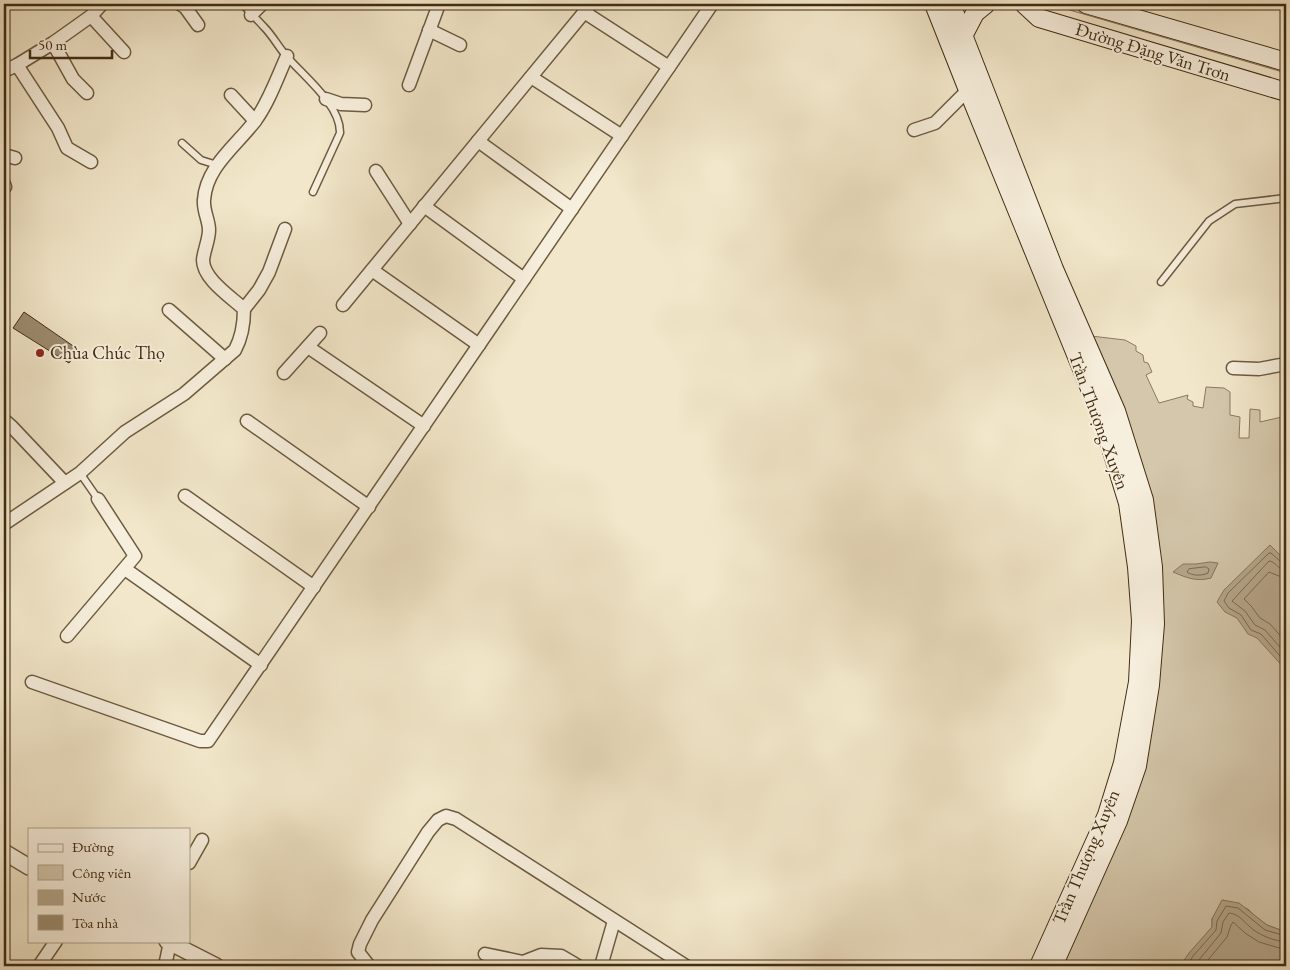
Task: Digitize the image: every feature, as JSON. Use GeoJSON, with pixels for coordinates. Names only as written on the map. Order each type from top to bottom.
{"type":"FeatureCollection","features":[{"type":"Feature","properties":{"kind":"main road","name":"Trần Thượng Xuyên"},"geometry":{"type":"LineString","coordinates":[[934,4],[1102,418],[1128,503],[1137,567],[1141,621],[1138,682],[1123,763],[1107,815],[1039,966]]}},
{"type":"Feature","properties":{"kind":"main road","name":"Trần Thượng Xuyên"},"geometry":{"type":"LineString","coordinates":[[951,4],[1054,270],[1116,411],[1144,500],[1153,567],[1155,624],[1150,685],[1137,766],[1118,820],[1053,966]]}},
{"type":"Feature","properties":{"kind":"main road"},"geometry":{"type":"LineString","coordinates":[[963,36],[975,13],[986,4]]}},
{"type":"Feature","properties":{"kind":"main road","name":"Đường Đặng Văn Trơn"},"geometry":{"type":"LineString","coordinates":[[1025,4],[1286,80]]}},
{"type":"Feature","properties":{"kind":"main road","name":"Đường Đặng Văn Trơn"},"geometry":{"type":"LineString","coordinates":[[1025,4],[1039,18],[1286,92]]}},
{"type":"Feature","properties":{"kind":"main road","name":"Đường Đặng Văn Trơn"},"geometry":{"type":"LineString","coordinates":[[1086,4],[1286,62]]}},
{"type":"Feature","properties":{"kind":"main road"},"geometry":{"type":"LineString","coordinates":[[1128,4],[1286,50]]}},
{"type":"Feature","properties":{"kind":"street"},"geometry":{"type":"LineString","coordinates":[[180,4],[198,25]]}},
{"type":"Feature","properties":{"kind":"street"},"geometry":{"type":"LineString","coordinates":[[251,14],[262,4]]}},
{"type":"Feature","properties":{"kind":"street"},"geometry":{"type":"LineString","coordinates":[[408,85],[439,4]]}},
{"type":"Feature","properties":{"kind":"street"},"geometry":{"type":"LineString","coordinates":[[32,682],[200,741],[208,741],[712,4]]}},
{"type":"Feature","properties":{"kind":"street"},"geometry":{"type":"LineString","coordinates":[[4,71],[53,43],[96,8],[124,52]]}},
{"type":"Feature","properties":{"kind":"street"},"geometry":{"type":"LineString","coordinates":[[342,305],[587,8],[669,67]]}},
{"type":"Feature","properties":{"kind":"street"},"geometry":{"type":"LineString","coordinates":[[429,30],[460,45]]}},
{"type":"Feature","properties":{"kind":"street"},"geometry":{"type":"LineString","coordinates":[[53,43],[73,79],[87,93]]}},
{"type":"Feature","properties":{"kind":"street"},"geometry":{"type":"LineString","coordinates":[[244,308],[210,278],[205,270],[203,261],[209,232],[204,200],[206,188],[217,165],[255,121],[272,91],[287,56]]}},
{"type":"Feature","properties":{"kind":"street"},"geometry":{"type":"LineString","coordinates":[[17,65],[58,128],[67,148],[91,162]]}},
{"type":"Feature","properties":{"kind":"street"},"geometry":{"type":"LineString","coordinates":[[531,77],[622,136]]}},
{"type":"Feature","properties":{"kind":"street"},"geometry":{"type":"LineString","coordinates":[[914,130],[935,123],[968,90]]}},
{"type":"Feature","properties":{"kind":"street"},"geometry":{"type":"LineString","coordinates":[[231,95],[255,121]]}},
{"type":"Feature","properties":{"kind":"street"},"geometry":{"type":"LineString","coordinates":[[326,99],[341,104],[365,105]]}},
{"type":"Feature","properties":{"kind":"street"},"geometry":{"type":"LineString","coordinates":[[478,141],[572,209]]}},
{"type":"Feature","properties":{"kind":"street"},"geometry":{"type":"LineString","coordinates":[[376,171],[410,224]]}},
{"type":"Feature","properties":{"kind":"street"},"geometry":{"type":"LineString","coordinates":[[424,206],[524,279]]}},
{"type":"Feature","properties":{"kind":"street"},"geometry":{"type":"LineString","coordinates":[[4,524],[80,473],[125,432],[184,394],[235,350],[240,342],[244,308],[259,290],[269,272],[285,229]]}},
{"type":"Feature","properties":{"kind":"street"},"geometry":{"type":"LineString","coordinates":[[372,270],[479,345]]}},
{"type":"Feature","properties":{"kind":"street"},"geometry":{"type":"LineString","coordinates":[[169,310],[225,359]]}},
{"type":"Feature","properties":{"kind":"street"},"geometry":{"type":"LineString","coordinates":[[284,373],[320,333]]}},
{"type":"Feature","properties":{"kind":"street"},"geometry":{"type":"LineString","coordinates":[[308,347],[424,426]]}},
{"type":"Feature","properties":{"kind":"street"},"geometry":{"type":"LineString","coordinates":[[1233,368],[1259,369],[1286,364]]}},
{"type":"Feature","properties":{"kind":"street"},"geometry":{"type":"LineString","coordinates":[[4,420],[65,483]]}},
{"type":"Feature","properties":{"kind":"street"},"geometry":{"type":"LineString","coordinates":[[247,421],[369,507]]}},
{"type":"Feature","properties":{"kind":"street"},"geometry":{"type":"LineString","coordinates":[[185,496],[314,588]]}},
{"type":"Feature","properties":{"kind":"street"},"geometry":{"type":"LineString","coordinates":[[67,636],[135,556],[98,499]]}},
{"type":"Feature","properties":{"kind":"street"},"geometry":{"type":"LineString","coordinates":[[125,569],[261,665]]}},
{"type":"Feature","properties":{"kind":"street"},"geometry":{"type":"LineString","coordinates":[[369,966],[358,952],[372,920],[428,832],[438,820],[446,816],[456,819],[686,966]]}},
{"type":"Feature","properties":{"kind":"street"},"geometry":{"type":"LineString","coordinates":[[190,861],[202,840]]}},
{"type":"Feature","properties":{"kind":"street"},"geometry":{"type":"LineString","coordinates":[[4,852],[28,866]]}},
{"type":"Feature","properties":{"kind":"street"},"geometry":{"type":"LineString","coordinates":[[600,964],[614,921]]}},
{"type":"Feature","properties":{"kind":"street"},"geometry":{"type":"LineString","coordinates":[[40,966],[55,942]]}},
{"type":"Feature","properties":{"kind":"street"},"geometry":{"type":"LineString","coordinates":[[165,966],[169,942],[216,966]]}},
{"type":"Feature","properties":{"kind":"street"},"geometry":{"type":"LineString","coordinates":[[485,954],[524,962],[541,955],[561,956],[578,966]]}},
{"type":"Feature","properties":{"kind":"lane"},"geometry":{"type":"LineString","coordinates":[[243,4],[326,99],[337,117],[340,133],[313,192]]}},
{"type":"Feature","properties":{"kind":"lane"},"geometry":{"type":"LineString","coordinates":[[182,143],[200,160],[217,165]]}},
{"type":"Feature","properties":{"kind":"lane"},"geometry":{"type":"LineString","coordinates":[[1161,282],[1209,221],[1218,214],[1235,204],[1286,198]]}},
{"type":"Feature","properties":{"kind":"lane"},"geometry":{"type":"LineString","coordinates":[[80,473],[98,499]]}},
{"type":"Feature","properties":{"kind":"green space"},"geometry":{"type":"Polygon","coordinates":[[[1049,4],[1063,4],[1286,68],[1286,73],[1049,4]]]}},
{"type":"Feature","properties":{"kind":"green space"},"geometry":{"type":"Polygon","coordinates":[[[1091,336],[1125,340],[1136,346],[1136,351],[1143,355],[1144,362],[1148,363],[1152,372],[1146,375],[1159,403],[1188,395],[1187,399],[1193,402],[1193,406],[1203,408],[1206,387],[1224,388],[1230,392],[1230,415],[1240,417],[1239,438],[1249,438],[1250,409],[1260,410],[1260,422],[1286,416],[1286,932],[1267,925],[1248,909],[1223,900],[1212,919],[1212,927],[1180,966],[1057,966],[1157,684],[1091,336]]]}},
{"type":"Feature","properties":{"kind":"water"},"geometry":{"type":"Polygon","coordinates":[[[1270,545],[1286,561],[1286,670],[1257,638],[1248,634],[1237,618],[1225,612],[1217,602],[1224,590],[1270,545]]]}},
{"type":"Feature","properties":{"kind":"water"},"geometry":{"type":"Polygon","coordinates":[[[1218,563],[1211,578],[1192,579],[1173,572],[1183,564],[1218,563]]]}},
{"type":"Feature","properties":{"kind":"water"},"geometry":{"type":"Polygon","coordinates":[[[1222,900],[1239,903],[1267,925],[1286,932],[1286,966],[1180,966],[1212,927],[1212,919],[1222,900]]]}},
{"type":"Feature","properties":{"kind":"building"},"geometry":{"type":"Polygon","coordinates":[[[24,312],[79,350],[69,363],[13,328],[24,312]]]}},
{"type":"Feature","properties":{"kind":"place","name":"Chùa Chúc Thọ"},"geometry":{"type":"Point","coordinates":[40,353]}}]}
